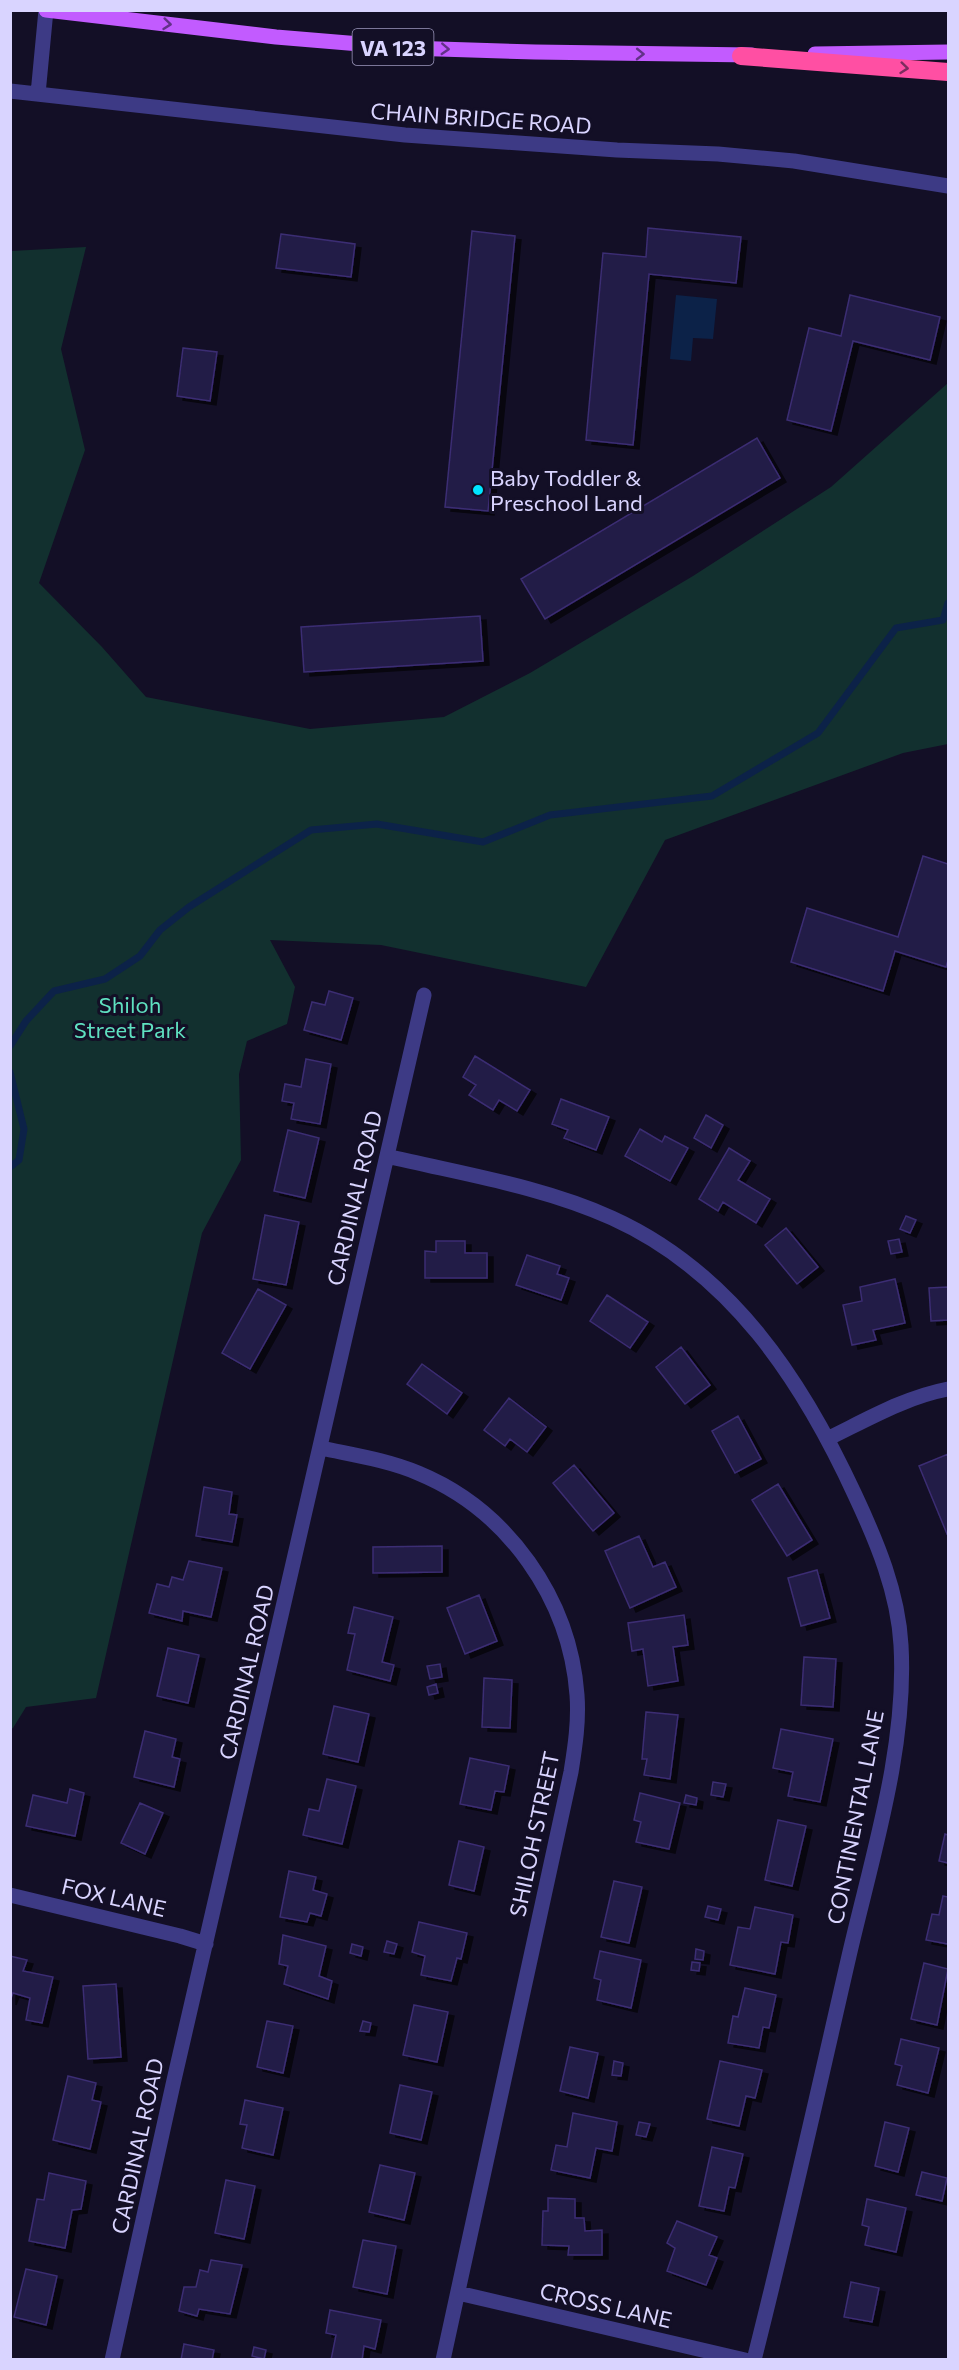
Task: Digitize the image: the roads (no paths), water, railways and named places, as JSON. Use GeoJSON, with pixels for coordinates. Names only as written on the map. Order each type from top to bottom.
{"type":"FeatureCollection","features":[{"type":"Feature","properties":{"kind":"highway"},"geometry":{"type":"LineString","coordinates":[[741,56],[948,72]]}},
{"type":"Feature","properties":{"kind":"main road","name":"VA 123"},"geometry":{"type":"LineString","coordinates":[[46,10],[276,37],[408,48],[741,56],[948,52]]}},
{"type":"Feature","properties":{"kind":"street"},"geometry":{"type":"LineString","coordinates":[[38,94],[46,10]]}},
{"type":"Feature","properties":{"kind":"street","name":"CHAIN BRIDGE ROAD"},"geometry":{"type":"LineString","coordinates":[[10,91],[405,135],[617,150],[718,154],[794,161],[948,186]]}},
{"type":"Feature","properties":{"kind":"street","name":"CARDINAL ROAD"},"geometry":{"type":"LineString","coordinates":[[112,2360],[424,994]]}},
{"type":"Feature","properties":{"kind":"street","name":"CONTINENTAL LANE"},"geometry":{"type":"LineString","coordinates":[[387,1156],[568,1200],[615,1220],[660,1244],[707,1280],[747,1318],[774,1352],[829,1438],[874,1535],[890,1582],[901,1644],[901,1703],[895,1750],[881,1819],[754,2360]]}},
{"type":"Feature","properties":{"kind":"street"},"geometry":{"type":"LineString","coordinates":[[829,1438],[896,1405],[927,1393],[948,1389]]}},
{"type":"Feature","properties":{"kind":"street","name":"SHILOH STREET"},"geometry":{"type":"LineString","coordinates":[[321,1448],[384,1461],[417,1473],[446,1487],[490,1519],[520,1550],[545,1587],[564,1630],[574,1672],[577,1723],[571,1772],[443,2360]]}},
{"type":"Feature","properties":{"kind":"street","name":"FOX LANE"},"geometry":{"type":"LineString","coordinates":[[10,1895],[206,1944]]}},
{"type":"Feature","properties":{"kind":"street","name":"CROSS LANE"},"geometry":{"type":"LineString","coordinates":[[458,2293],[745,2360]]}},
{"type":"Feature","properties":{"kind":"water"},"geometry":{"type":"Polygon","coordinates":[[[676,295],[717,299],[713,339],[693,338],[691,361],[670,359],[676,295]]]}},
{"type":"Feature","properties":{"kind":"waterway"},"geometry":{"type":"LineString","coordinates":[[10,1046],[26,1021],[54,991],[105,979],[140,956],[160,930],[189,907],[311,830],[377,824],[483,842],[550,815],[712,796],[818,733],[896,628],[943,620],[948,603]]}},
{"type":"Feature","properties":{"kind":"waterway"},"geometry":{"type":"LineString","coordinates":[[10,1072],[24,1129],[19,1160],[10,1167]]}},
{"type":"Feature","properties":{"kind":"place","name":"Baby Toddler & Preschool Land"},"geometry":{"type":"Point","coordinates":[478,490]}},
{"type":"Feature","properties":{"kind":"park label","name":"Shiloh Street Park"},"geometry":{"type":"Point","coordinates":[130,1016]}}]}
